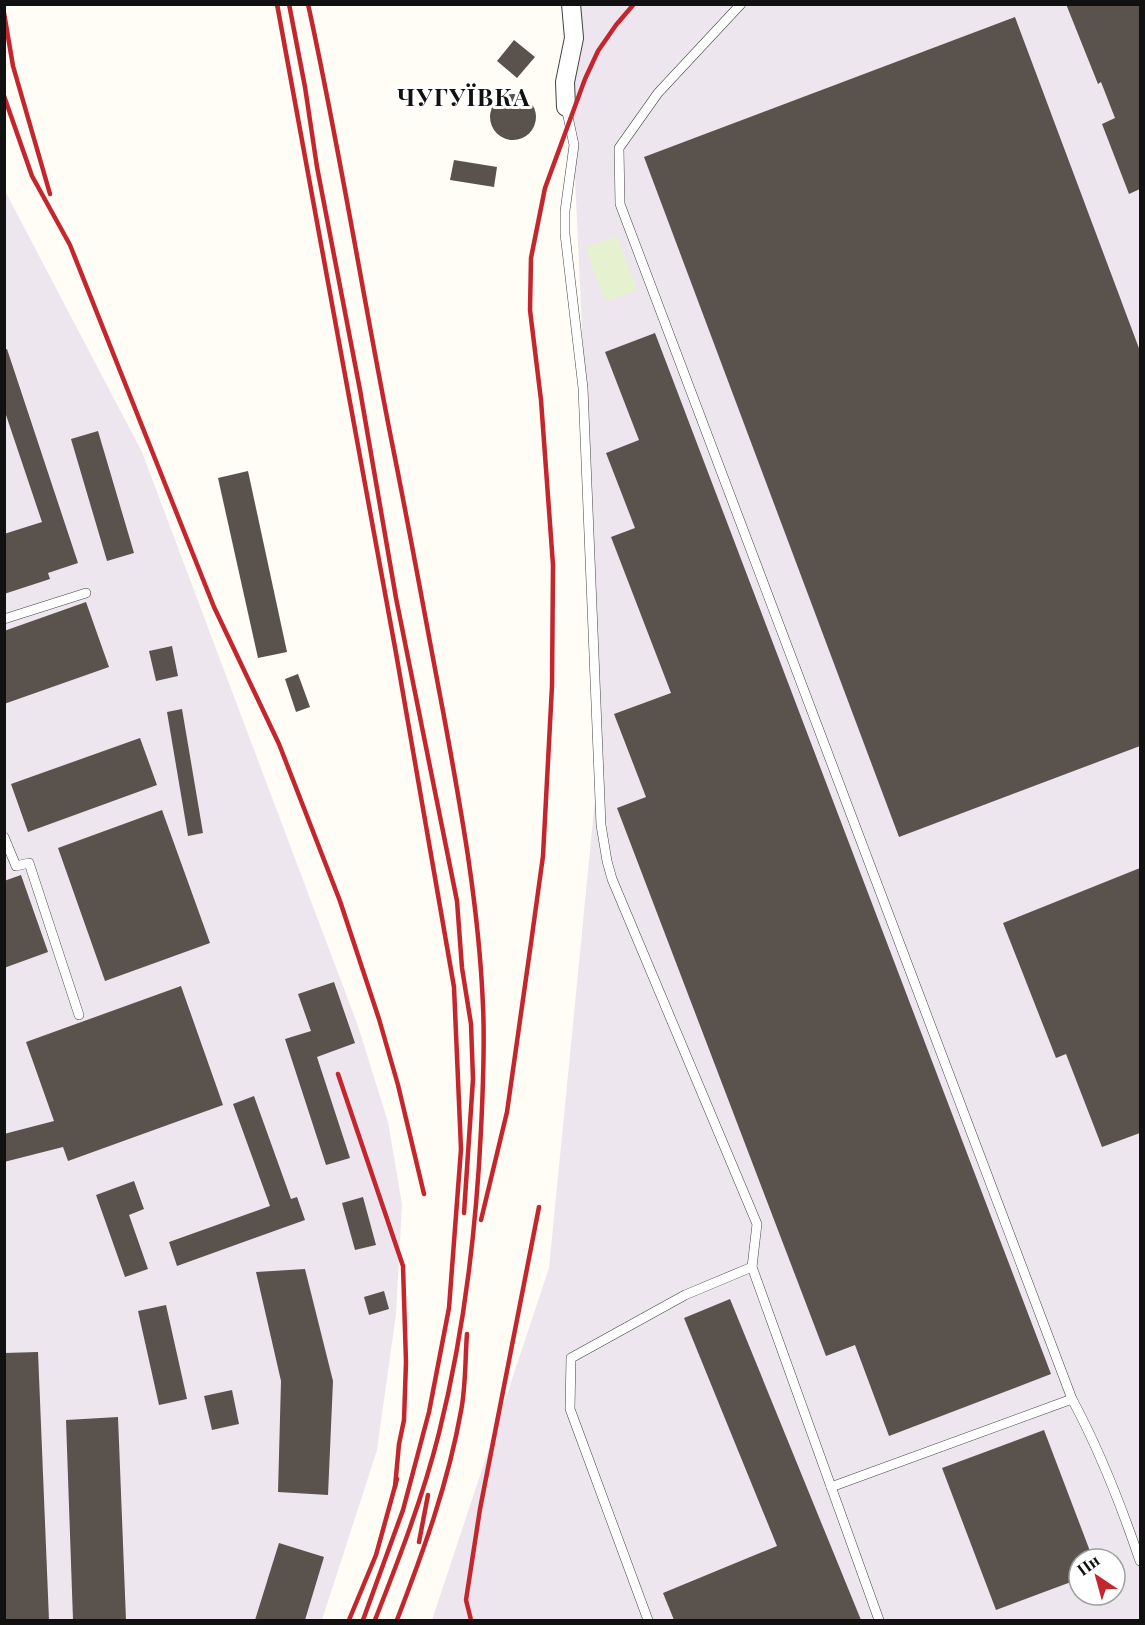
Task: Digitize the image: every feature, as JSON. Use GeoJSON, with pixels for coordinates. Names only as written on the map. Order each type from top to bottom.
{"type":"FeatureCollection","features":[{"type":"Feature","properties":{"kind":"street"},"geometry":{"type":"LineString","coordinates":[[566,107],[565,82],[574,38],[571,4]]}},
{"type":"Feature","properties":{"kind":"lane"},"geometry":{"type":"LineString","coordinates":[[741,4],[658,93],[619,148],[620,204],[1072,1399],[1091,1435],[1124,1513],[1140,1561]]}},
{"type":"Feature","properties":{"kind":"lane"},"geometry":{"type":"LineString","coordinates":[[566,107],[572,132],[573,153],[565,211],[565,234],[583,388],[603,843],[612,879],[757,1224],[752,1267],[879,1620]]}},
{"type":"Feature","properties":{"kind":"lane"},"geometry":{"type":"LineString","coordinates":[[4,620],[86,593]]}},
{"type":"Feature","properties":{"kind":"lane"},"geometry":{"type":"LineString","coordinates":[[4,837],[16,866]]}},
{"type":"Feature","properties":{"kind":"lane"},"geometry":{"type":"LineString","coordinates":[[4,868],[28,863],[79,1015]]}},
{"type":"Feature","properties":{"kind":"lane"},"geometry":{"type":"LineString","coordinates":[[648,1620],[570,1409],[571,1358],[685,1295],[752,1267]]}},
{"type":"Feature","properties":{"kind":"lane"},"geometry":{"type":"LineString","coordinates":[[831,1487],[1072,1399]]}},
{"type":"Feature","properties":{"kind":"shaded area"},"geometry":{"type":"Polygon","coordinates":[[[567,5],[1140,5],[1140,1620],[432,1620],[549,1268],[601,739],[567,5]]]}},
{"type":"Feature","properties":{"kind":"shaded area"},"geometry":{"type":"Polygon","coordinates":[[[4,189],[142,452],[358,1026],[388,1122],[402,1204],[396,1314],[377,1450],[322,1620],[5,1620],[4,189]]]}},
{"type":"Feature","properties":{"kind":"green space"},"geometry":{"type":"Polygon","coordinates":[[[617,236],[637,290],[605,301],[586,248],[617,236]]]}},
{"type":"Feature","properties":{"kind":"building"},"geometry":{"type":"Polygon","coordinates":[[[1066,4],[1140,4],[1140,189],[1129,194],[1102,124],[1115,118],[1101,82],[1098,84],[1066,4]]]}},
{"type":"Feature","properties":{"kind":"building"},"geometry":{"type":"Polygon","coordinates":[[[1015,17],[1140,351],[1140,746],[899,837],[644,157],[1015,17]]]}},
{"type":"Feature","properties":{"kind":"building"},"geometry":{"type":"Polygon","coordinates":[[[514,40],[535,57],[517,78],[497,61],[514,40]]]}},
{"type":"Feature","properties":{"kind":"building"},"geometry":{"type":"Polygon","coordinates":[[[513,94],[529,101],[536,117],[529,133],[513,140],[497,133],[490,117],[497,101],[513,94]]]}},
{"type":"Feature","properties":{"kind":"building"},"geometry":{"type":"Polygon","coordinates":[[[454,160],[497,167],[494,187],[450,180],[454,160]]]}},
{"type":"Feature","properties":{"kind":"building"},"geometry":{"type":"Polygon","coordinates":[[[655,333],[1051,1374],[889,1436],[855,1345],[826,1356],[617,808],[646,797],[614,714],[671,693],[611,537],[635,528],[606,453],[639,440],[605,352],[655,333]]]}},
{"type":"Feature","properties":{"kind":"building"},"geometry":{"type":"Polygon","coordinates":[[[7,349],[78,563],[48,573],[50,579],[4,594],[4,534],[42,522],[4,409],[4,350],[7,349]]]}},
{"type":"Feature","properties":{"kind":"building"},"geometry":{"type":"Polygon","coordinates":[[[98,431],[134,553],[107,561],[71,439],[98,431]]]}},
{"type":"Feature","properties":{"kind":"building"},"geometry":{"type":"Polygon","coordinates":[[[248,471],[287,652],[258,658],[218,478],[248,471]]]}},
{"type":"Feature","properties":{"kind":"building"},"geometry":{"type":"Polygon","coordinates":[[[86,602],[109,667],[4,704],[4,631],[86,602]]]}},
{"type":"Feature","properties":{"kind":"building"},"geometry":{"type":"Polygon","coordinates":[[[172,646],[178,676],[156,681],[149,651],[172,646]]]}},
{"type":"Feature","properties":{"kind":"building"},"geometry":{"type":"Polygon","coordinates":[[[298,674],[310,707],[296,712],[285,679],[298,674]]]}},
{"type":"Feature","properties":{"kind":"building"},"geometry":{"type":"Polygon","coordinates":[[[182,709],[203,833],[188,836],[167,712],[182,709]]]}},
{"type":"Feature","properties":{"kind":"building"},"geometry":{"type":"Polygon","coordinates":[[[140,738],[157,785],[28,832],[11,784],[140,738]]]}},
{"type":"Feature","properties":{"kind":"building"},"geometry":{"type":"Polygon","coordinates":[[[162,810],[210,943],[105,981],[58,848],[162,810]]]}},
{"type":"Feature","properties":{"kind":"building"},"geometry":{"type":"Polygon","coordinates":[[[1140,868],[1140,1133],[1102,1147],[1066,1054],[1056,1058],[1003,923],[1140,868]]]}},
{"type":"Feature","properties":{"kind":"building"},"geometry":{"type":"Polygon","coordinates":[[[21,875],[48,952],[4,968],[4,881],[21,875]]]}},
{"type":"Feature","properties":{"kind":"building"},"geometry":{"type":"Polygon","coordinates":[[[334,982],[355,1043],[317,1057],[350,1158],[326,1165],[285,1039],[311,1031],[298,994],[334,982]]]}},
{"type":"Feature","properties":{"kind":"building"},"geometry":{"type":"Polygon","coordinates":[[[181,986],[223,1105],[68,1161],[63,1147],[4,1162],[4,1134],[54,1121],[26,1042],[181,986]]]}},
{"type":"Feature","properties":{"kind":"building"},"geometry":{"type":"Polygon","coordinates":[[[254,1096],[291,1199],[297,1197],[305,1220],[177,1266],[169,1242],[270,1206],[233,1104],[254,1096]]]}},
{"type":"Feature","properties":{"kind":"building"},"geometry":{"type":"Polygon","coordinates":[[[134,1181],[144,1209],[129,1215],[148,1269],[125,1277],[96,1195],[134,1181]]]}},
{"type":"Feature","properties":{"kind":"building"},"geometry":{"type":"Polygon","coordinates":[[[363,1197],[376,1245],[355,1250],[342,1203],[363,1197]]]}},
{"type":"Feature","properties":{"kind":"building"},"geometry":{"type":"Polygon","coordinates":[[[305,1269],[333,1381],[328,1495],[278,1492],[281,1381],[256,1272],[305,1269]]]}},
{"type":"Feature","properties":{"kind":"building"},"geometry":{"type":"Polygon","coordinates":[[[384,1291],[389,1309],[369,1315],[364,1297],[384,1291]]]}},
{"type":"Feature","properties":{"kind":"building"},"geometry":{"type":"Polygon","coordinates":[[[730,1299],[861,1620],[674,1620],[663,1593],[777,1546],[684,1318],[730,1299]]]}},
{"type":"Feature","properties":{"kind":"building"},"geometry":{"type":"Polygon","coordinates":[[[166,1305],[187,1399],[159,1405],[138,1311],[166,1305]]]}},
{"type":"Feature","properties":{"kind":"building"},"geometry":{"type":"Polygon","coordinates":[[[38,1352],[49,1620],[4,1620],[4,1353],[38,1352]]]}},
{"type":"Feature","properties":{"kind":"building"},"geometry":{"type":"Polygon","coordinates":[[[232,1390],[239,1424],[212,1430],[204,1396],[232,1390]]]}},
{"type":"Feature","properties":{"kind":"building"},"geometry":{"type":"Polygon","coordinates":[[[118,1417],[126,1620],[73,1620],[66,1420],[118,1417]]]}},
{"type":"Feature","properties":{"kind":"building"},"geometry":{"type":"Polygon","coordinates":[[[1044,1430],[1088,1547],[1067,1547],[1067,1583],[996,1610],[942,1468],[1044,1430]]]}},
{"type":"Feature","properties":{"kind":"building"},"geometry":{"type":"Polygon","coordinates":[[[279,1543],[324,1557],[305,1620],[255,1620],[279,1543]]]}},
{"type":"Feature","properties":{"kind":"railway"},"geometry":{"type":"LineString","coordinates":[[277,4],[396,653],[454,987],[461,1149],[449,1308],[429,1412],[403,1510],[363,1620]]}},
{"type":"Feature","properties":{"kind":"railway"},"geometry":{"type":"LineString","coordinates":[[289,4],[396,598],[457,901],[462,968],[471,1024],[473,1079],[464,1213]]}},
{"type":"Feature","properties":{"kind":"railway"},"geometry":{"type":"LineString","coordinates":[[308,4],[412,543],[456,785],[478,932],[483,1006],[483,1084],[479,1168],[468,1283],[462,1320],[448,1395],[426,1481],[375,1620]]}},
{"type":"Feature","properties":{"kind":"railway"},"geometry":{"type":"LineString","coordinates":[[481,1220],[507,1112],[543,856],[552,686],[553,565],[541,400],[530,310],[531,258],[545,188],[585,79],[598,51],[634,4]]}},
{"type":"Feature","properties":{"kind":"railway"},"geometry":{"type":"LineString","coordinates":[[4,13],[13,66],[50,194]]}},
{"type":"Feature","properties":{"kind":"railway"},"geometry":{"type":"LineString","coordinates":[[4,96],[32,176],[70,245],[214,607],[279,744],[340,901],[398,1085],[424,1194]]}},
{"type":"Feature","properties":{"kind":"railway"},"geometry":{"type":"LineString","coordinates":[[338,1074],[403,1266],[406,1362],[404,1420],[395,1487]]}},
{"type":"Feature","properties":{"kind":"railway"},"geometry":{"type":"LineString","coordinates":[[471,1620],[466,1600],[480,1509],[539,1207]]}},
{"type":"Feature","properties":{"kind":"railway"},"geometry":{"type":"LineString","coordinates":[[397,1620],[442,1491],[456,1438],[463,1402],[467,1334]]}},
{"type":"Feature","properties":{"kind":"railway"},"geometry":{"type":"LineString","coordinates":[[349,1620],[376,1555],[397,1479]]}},
{"type":"Feature","properties":{"kind":"railway"},"geometry":{"type":"LineString","coordinates":[[419,1542],[428,1495]]}},
{"type":"Feature","properties":{"kind":"district","name":"ЧУГУЇВКА"},"geometry":{"type":"Point","coordinates":[464,96]}}]}
